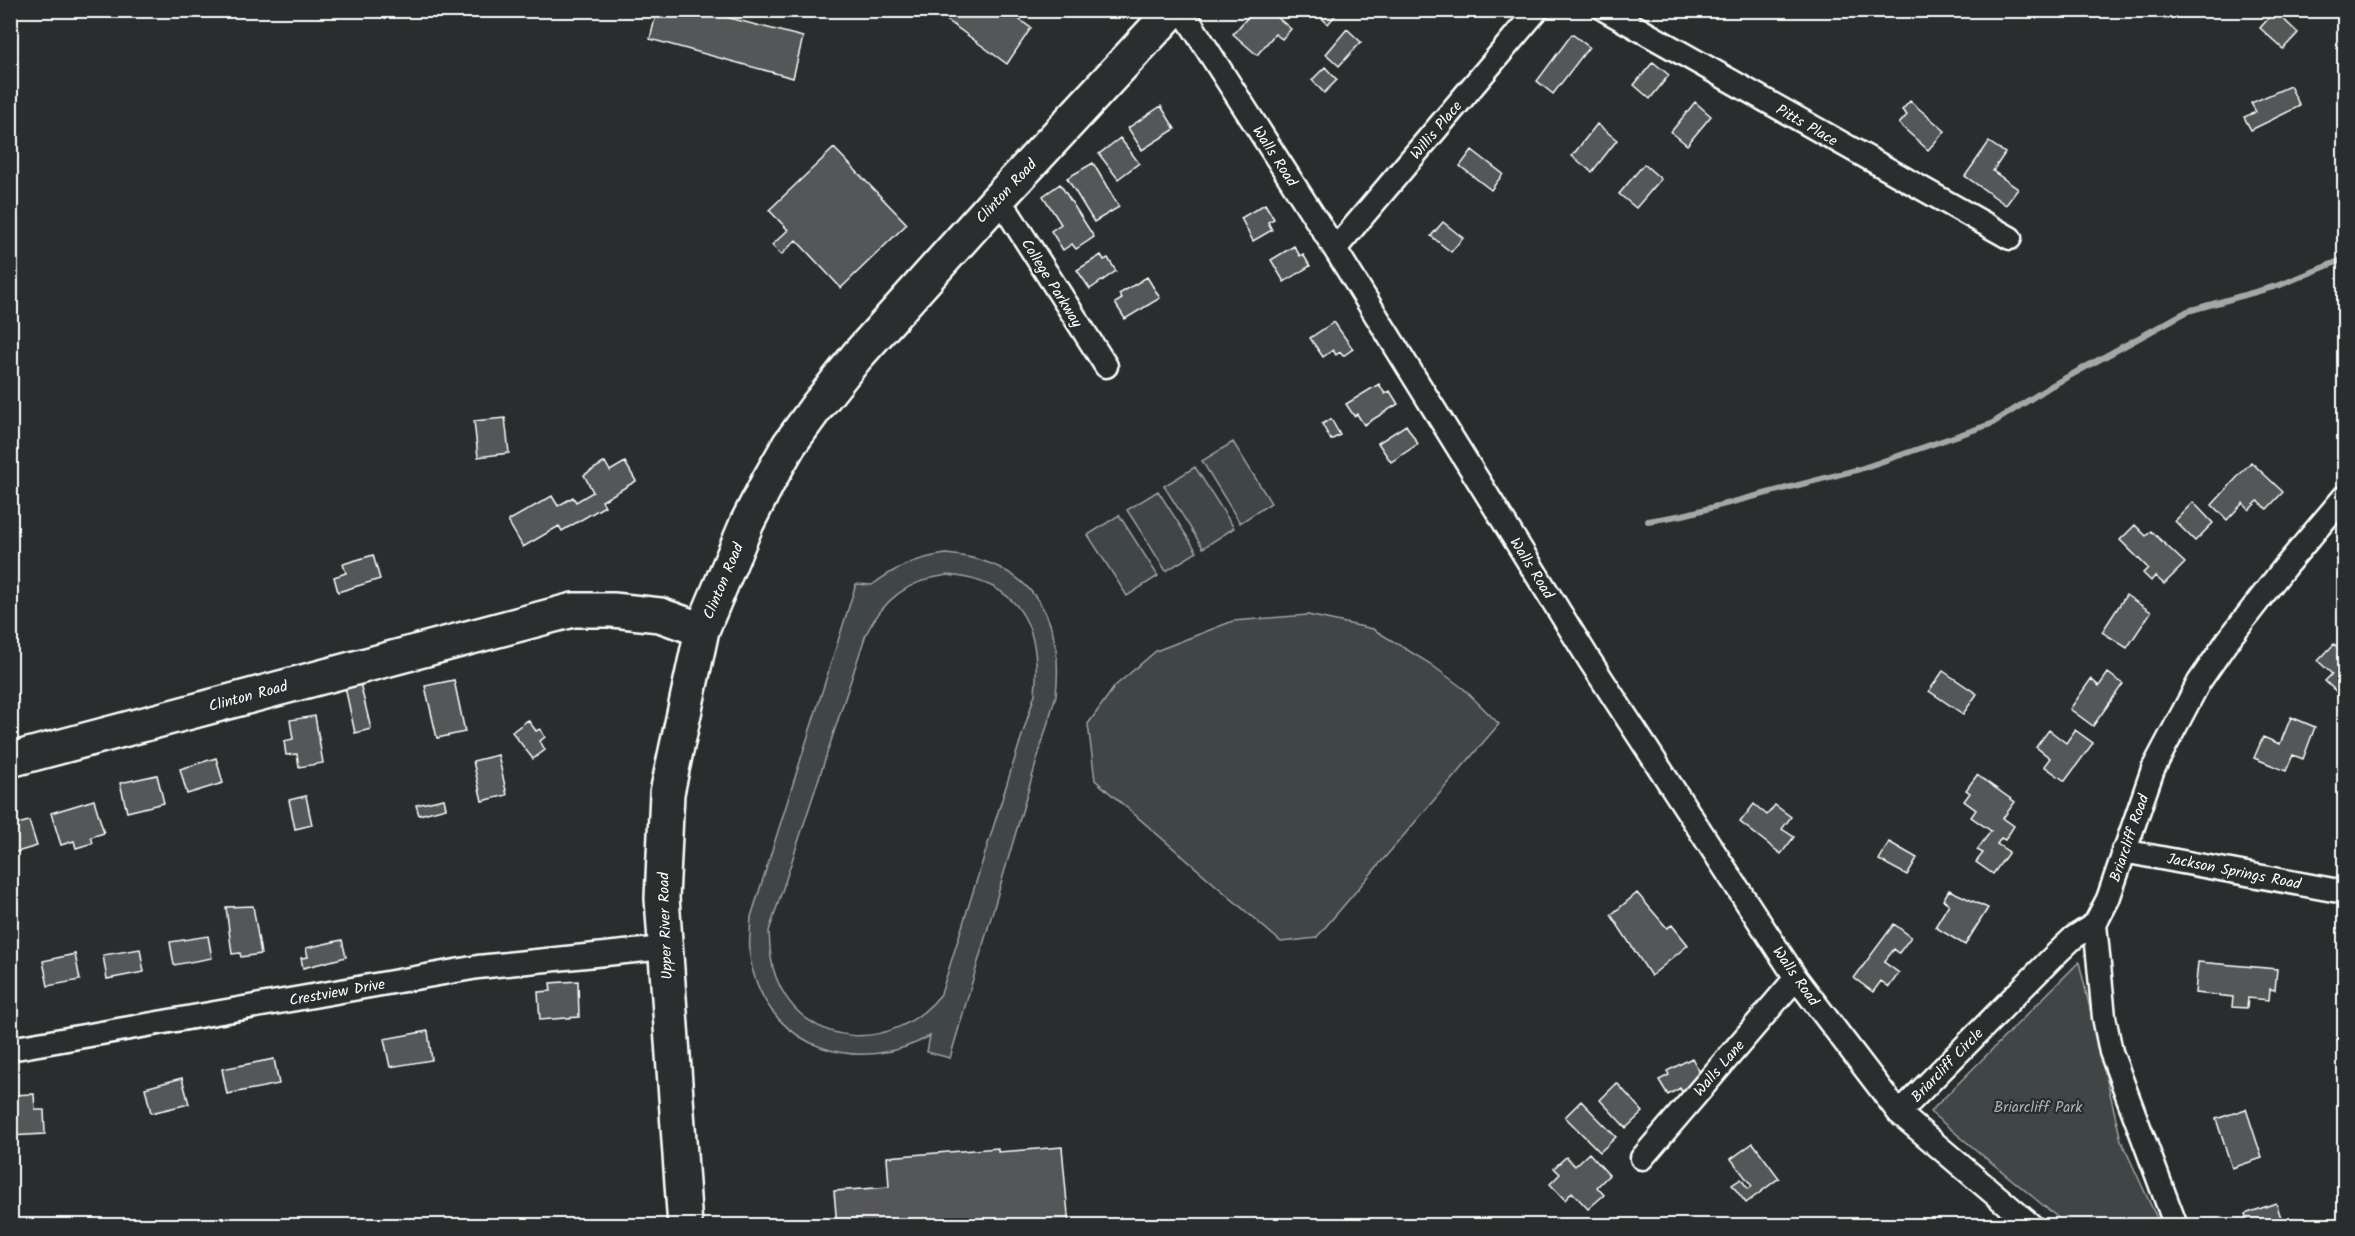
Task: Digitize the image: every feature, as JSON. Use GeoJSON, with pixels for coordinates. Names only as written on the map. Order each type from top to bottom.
{"type":"FeatureCollection","features":[{"type":"Feature","properties":{"kind":"street","name":"Clinton Road"},"geometry":{"type":"LineString","coordinates":[[10,760],[573,610],[660,615],[702,630],[747,523],[789,444],[857,356],[996,201],[1173,10]]}},
{"type":"Feature","properties":{"kind":"street","name":"Walls Road"},"geometry":{"type":"LineString","coordinates":[[1182,10],[1335,249],[1590,661],[1796,978],[1899,1113]]}},
{"type":"Feature","properties":{"kind":"street","name":"Willis Place"},"geometry":{"type":"LineString","coordinates":[[1335,249],[1537,10]]}},
{"type":"Feature","properties":{"kind":"street","name":"Pitts Place"},"geometry":{"type":"LineString","coordinates":[[1605,10],[2010,238]]}},
{"type":"Feature","properties":{"kind":"street","name":"College Parkway"},"geometry":{"type":"LineString","coordinates":[[996,201],[1009,214],[1106,366]]}},
{"type":"Feature","properties":{"kind":"street","name":"Briarcliff Road"},"geometry":{"type":"LineString","coordinates":[[2095,924],[2108,898],[2153,769],[2199,682],[2228,640],[2284,568],[2344,497]]}},
{"type":"Feature","properties":{"kind":"street","name":"Upper River Road"},"geometry":{"type":"LineString","coordinates":[[685,1226],[662,898],[667,793],[702,630]]}},
{"type":"Feature","properties":{"kind":"street","name":"Jackson Springs Road"},"geometry":{"type":"LineString","coordinates":[[2123,850],[2344,892]]}},
{"type":"Feature","properties":{"kind":"street","name":"Briarcliff Circle"},"geometry":{"type":"LineString","coordinates":[[2032,1226],[1899,1113],[2052,958],[2073,938],[2095,924]]}},
{"type":"Feature","properties":{"kind":"street"},"geometry":{"type":"LineString","coordinates":[[2095,924],[2104,1017],[2111,1052],[2176,1226]]}},
{"type":"Feature","properties":{"kind":"street","name":"Crestview Drive"},"geometry":{"type":"LineString","coordinates":[[10,1049],[478,967],[664,948]]}},
{"type":"Feature","properties":{"kind":"street","name":"Walls Lane"},"geometry":{"type":"LineString","coordinates":[[1642,1158],[1796,978]]}},
{"type":"Feature","properties":{"kind":"green space"},"geometry":{"type":"Polygon","coordinates":[[[1233,442],[1271,503],[1240,523],[1202,461],[1233,442]]]}},
{"type":"Feature","properties":{"kind":"green space"},"geometry":{"type":"Polygon","coordinates":[[[1195,467],[1234,528],[1203,548],[1164,486],[1195,467]]]}},
{"type":"Feature","properties":{"kind":"green space"},"geometry":{"type":"Polygon","coordinates":[[[1158,491],[1197,552],[1166,571],[1127,510],[1158,491]]]}},
{"type":"Feature","properties":{"kind":"green space"},"geometry":{"type":"Polygon","coordinates":[[[1119,515],[1158,576],[1127,596],[1088,535],[1119,515]]]}},
{"type":"Feature","properties":{"kind":"green space"},"geometry":{"type":"Polygon","coordinates":[[[946,554],[975,559],[999,568],[1020,580],[1036,597],[1047,617],[1054,640],[1057,666],[1056,695],[950,1058],[927,1052],[930,1036],[903,1048],[876,1054],[848,1054],[823,1048],[799,1036],[779,1019],[763,996],[752,968],[751,917],[856,584],[872,585],[907,564],[946,554]],[[947,575],[909,587],[889,602],[866,634],[769,931],[774,971],[789,1001],[807,1019],[828,1030],[852,1035],[876,1034],[900,1027],[922,1013],[941,994],[1035,694],[1034,648],[1029,628],[1021,612],[1009,598],[993,587],[972,579],[947,575]]]}},
{"type":"Feature","properties":{"kind":"green space"},"geometry":{"type":"Polygon","coordinates":[[[1308,615],[1373,629],[1429,663],[1464,689],[1499,724],[1316,938],[1281,942],[1095,780],[1088,724],[1115,686],[1156,651],[1233,621],[1308,615]]]}},
{"type":"Feature","properties":{"kind":"green space","name":"Briarcliff Park"},"geometry":{"type":"Polygon","coordinates":[[[2079,962],[2121,1140],[2160,1225],[2067,1225],[1930,1112],[2079,962]]]}},
{"type":"Feature","properties":{"kind":"building"},"geometry":{"type":"Polygon","coordinates":[[[657,10],[699,10],[803,37],[793,78],[650,39],[657,10]]]}},
{"type":"Feature","properties":{"kind":"building"},"geometry":{"type":"Polygon","coordinates":[[[933,10],[1006,10],[1031,28],[1007,64],[933,10]]]}},
{"type":"Feature","properties":{"kind":"building"},"geometry":{"type":"Polygon","coordinates":[[[1254,10],[1269,10],[1291,29],[1282,39],[1275,34],[1257,55],[1233,34],[1254,10]]]}},
{"type":"Feature","properties":{"kind":"building"},"geometry":{"type":"Polygon","coordinates":[[[1313,10],[1340,10],[1328,24],[1313,10]]]}},
{"type":"Feature","properties":{"kind":"building"},"geometry":{"type":"Polygon","coordinates":[[[2275,11],[2298,33],[2283,49],[2260,28],[2275,11]]]}},
{"type":"Feature","properties":{"kind":"building"},"geometry":{"type":"Polygon","coordinates":[[[1347,29],[1361,42],[1339,66],[1326,54],[1347,29]]]}},
{"type":"Feature","properties":{"kind":"building"},"geometry":{"type":"Polygon","coordinates":[[[1572,34],[1589,47],[1553,94],[1537,81],[1572,34]]]}},
{"type":"Feature","properties":{"kind":"building"},"geometry":{"type":"Polygon","coordinates":[[[1653,62],[1669,75],[1650,99],[1634,85],[1653,62]]]}},
{"type":"Feature","properties":{"kind":"building"},"geometry":{"type":"Polygon","coordinates":[[[1325,67],[1337,80],[1324,93],[1312,80],[1325,67]]]}},
{"type":"Feature","properties":{"kind":"building"},"geometry":{"type":"Polygon","coordinates":[[[2290,86],[2300,106],[2251,130],[2244,117],[2256,112],[2251,103],[2290,86]]]}},
{"type":"Feature","properties":{"kind":"building"},"geometry":{"type":"Polygon","coordinates":[[[1910,101],[1945,131],[1928,150],[1899,124],[1907,115],[1902,110],[1910,101]]]}},
{"type":"Feature","properties":{"kind":"building"},"geometry":{"type":"Polygon","coordinates":[[[1695,102],[1711,116],[1687,145],[1671,132],[1695,102]]]}},
{"type":"Feature","properties":{"kind":"building"},"geometry":{"type":"Polygon","coordinates":[[[1161,106],[1175,129],[1142,150],[1128,128],[1161,106]]]}},
{"type":"Feature","properties":{"kind":"building"},"geometry":{"type":"Polygon","coordinates":[[[1597,124],[1617,140],[1592,172],[1572,156],[1597,124]]]}},
{"type":"Feature","properties":{"kind":"building"},"geometry":{"type":"Polygon","coordinates":[[[1120,138],[1139,163],[1118,179],[1099,154],[1120,138]]]}},
{"type":"Feature","properties":{"kind":"building"},"geometry":{"type":"Polygon","coordinates":[[[1989,142],[2005,153],[1993,171],[2018,189],[2006,205],[1965,176],[1989,142]]]}},
{"type":"Feature","properties":{"kind":"building"},"geometry":{"type":"Polygon","coordinates":[[[834,148],[907,224],[841,288],[796,240],[781,255],[772,245],[788,230],[769,210],[834,148]]]}},
{"type":"Feature","properties":{"kind":"building"},"geometry":{"type":"Polygon","coordinates":[[[1472,150],[1503,174],[1491,190],[1460,166],[1472,150]]]}},
{"type":"Feature","properties":{"kind":"building"},"geometry":{"type":"Polygon","coordinates":[[[1093,163],[1119,207],[1094,222],[1067,178],[1093,163]]]}},
{"type":"Feature","properties":{"kind":"building"},"geometry":{"type":"Polygon","coordinates":[[[1644,164],[1661,179],[1636,208],[1619,194],[1644,164]]]}},
{"type":"Feature","properties":{"kind":"building"},"geometry":{"type":"Polygon","coordinates":[[[1060,184],[1094,237],[1076,249],[1072,244],[1063,250],[1051,231],[1061,224],[1043,196],[1060,184]]]}},
{"type":"Feature","properties":{"kind":"building"},"geometry":{"type":"Polygon","coordinates":[[[1265,204],[1274,219],[1268,222],[1272,230],[1253,241],[1241,218],[1265,204]]]}},
{"type":"Feature","properties":{"kind":"building"},"geometry":{"type":"Polygon","coordinates":[[[1443,222],[1463,238],[1451,252],[1431,236],[1443,222]]]}},
{"type":"Feature","properties":{"kind":"building"},"geometry":{"type":"Polygon","coordinates":[[[1294,246],[1300,256],[1303,254],[1310,266],[1284,282],[1271,260],[1294,246]]]}},
{"type":"Feature","properties":{"kind":"building"},"geometry":{"type":"Polygon","coordinates":[[[1101,255],[1104,260],[1108,258],[1116,271],[1090,289],[1077,270],[1101,255]]]}},
{"type":"Feature","properties":{"kind":"building"},"geometry":{"type":"Polygon","coordinates":[[[1147,277],[1160,298],[1125,319],[1115,303],[1122,299],[1119,294],[1147,277]]]}},
{"type":"Feature","properties":{"kind":"building"},"geometry":{"type":"Polygon","coordinates":[[[1334,322],[1353,349],[1343,356],[1340,352],[1336,355],[1333,350],[1323,357],[1310,338],[1334,322]]]}},
{"type":"Feature","properties":{"kind":"building"},"geometry":{"type":"Polygon","coordinates":[[[1379,384],[1385,394],[1390,391],[1398,404],[1364,425],[1357,414],[1354,416],[1346,404],[1379,384]]]}},
{"type":"Feature","properties":{"kind":"building"},"geometry":{"type":"Polygon","coordinates":[[[505,418],[509,453],[478,457],[474,421],[505,418]]]}},
{"type":"Feature","properties":{"kind":"building"},"geometry":{"type":"Polygon","coordinates":[[[1331,419],[1340,435],[1331,440],[1322,424],[1331,419]]]}},
{"type":"Feature","properties":{"kind":"building"},"geometry":{"type":"Polygon","coordinates":[[[1406,425],[1418,444],[1391,462],[1378,443],[1406,425]]]}},
{"type":"Feature","properties":{"kind":"building"},"geometry":{"type":"Polygon","coordinates":[[[605,462],[610,471],[625,462],[636,481],[602,501],[605,506],[562,531],[559,526],[523,547],[508,521],[552,496],[558,506],[573,497],[576,502],[593,492],[584,475],[605,462]]]}},
{"type":"Feature","properties":{"kind":"building"},"geometry":{"type":"Polygon","coordinates":[[[2251,462],[2283,492],[2267,509],[2258,501],[2249,510],[2243,503],[2227,520],[2212,505],[2251,462]]]}},
{"type":"Feature","properties":{"kind":"building"},"geometry":{"type":"Polygon","coordinates":[[[2193,502],[2213,523],[2195,541],[2175,521],[2193,502]]]}},
{"type":"Feature","properties":{"kind":"building"},"geometry":{"type":"Polygon","coordinates":[[[2135,525],[2146,536],[2151,531],[2185,563],[2164,584],[2155,576],[2151,581],[2143,573],[2148,568],[2120,540],[2135,525]]]}},
{"type":"Feature","properties":{"kind":"building"},"geometry":{"type":"Polygon","coordinates":[[[373,555],[380,579],[338,592],[334,577],[346,573],[343,564],[373,555]]]}},
{"type":"Feature","properties":{"kind":"building"},"geometry":{"type":"Polygon","coordinates":[[[2126,595],[2151,612],[2127,648],[2102,632],[2126,595]]]}},
{"type":"Feature","properties":{"kind":"building"},"geometry":{"type":"Polygon","coordinates":[[[2334,644],[2344,653],[2343,698],[2325,681],[2332,674],[2318,661],[2334,644]]]}},
{"type":"Feature","properties":{"kind":"building"},"geometry":{"type":"Polygon","coordinates":[[[1943,671],[1977,694],[1963,714],[1929,691],[1943,671]]]}},
{"type":"Feature","properties":{"kind":"building"},"geometry":{"type":"Polygon","coordinates":[[[2108,673],[2123,684],[2093,726],[2070,709],[2091,679],[2099,686],[2108,673]]]}},
{"type":"Feature","properties":{"kind":"building"},"geometry":{"type":"Polygon","coordinates":[[[454,680],[465,732],[437,738],[425,686],[454,680]]]}},
{"type":"Feature","properties":{"kind":"building"},"geometry":{"type":"Polygon","coordinates":[[[360,683],[371,729],[355,733],[345,687],[360,683]]]}},
{"type":"Feature","properties":{"kind":"building"},"geometry":{"type":"Polygon","coordinates":[[[315,716],[323,763],[299,767],[297,754],[286,755],[284,741],[293,739],[290,720],[315,716]]]}},
{"type":"Feature","properties":{"kind":"building"},"geometry":{"type":"Polygon","coordinates":[[[2291,717],[2315,727],[2303,759],[2293,755],[2286,771],[2254,758],[2263,737],[2280,744],[2291,717]]]}},
{"type":"Feature","properties":{"kind":"building"},"geometry":{"type":"Polygon","coordinates":[[[528,720],[536,731],[540,729],[545,737],[540,741],[545,750],[533,759],[512,732],[528,720]]]}},
{"type":"Feature","properties":{"kind":"building"},"geometry":{"type":"Polygon","coordinates":[[[2049,730],[2066,743],[2075,730],[2093,743],[2065,781],[2044,766],[2050,758],[2036,747],[2049,730]]]}},
{"type":"Feature","properties":{"kind":"building"},"geometry":{"type":"Polygon","coordinates":[[[498,755],[507,795],[482,801],[473,761],[498,755]]]}},
{"type":"Feature","properties":{"kind":"building"},"geometry":{"type":"Polygon","coordinates":[[[216,758],[223,783],[187,794],[180,769],[216,758]]]}},
{"type":"Feature","properties":{"kind":"building"},"geometry":{"type":"Polygon","coordinates":[[[157,775],[164,803],[127,812],[120,783],[157,775]]]}},
{"type":"Feature","properties":{"kind":"building"},"geometry":{"type":"Polygon","coordinates":[[[1977,775],[2015,802],[2003,818],[2014,826],[2005,840],[2001,838],[1997,844],[2009,852],[1993,874],[1976,862],[1983,853],[1977,850],[1991,831],[1971,817],[1976,810],[1964,801],[1970,793],[1966,790],[1977,775]]]}},
{"type":"Feature","properties":{"kind":"building"},"geometry":{"type":"Polygon","coordinates":[[[306,796],[312,825],[295,829],[289,800],[306,796]]]}},
{"type":"Feature","properties":{"kind":"building"},"geometry":{"type":"Polygon","coordinates":[[[444,799],[446,808],[419,815],[416,805],[444,799]]]}},
{"type":"Feature","properties":{"kind":"building"},"geometry":{"type":"Polygon","coordinates":[[[94,800],[104,833],[91,837],[93,843],[76,848],[74,841],[61,845],[51,813],[94,800]]]}},
{"type":"Feature","properties":{"kind":"building"},"geometry":{"type":"Polygon","coordinates":[[[1754,804],[1767,815],[1775,805],[1791,817],[1782,829],[1794,837],[1781,854],[1740,822],[1754,804]]]}},
{"type":"Feature","properties":{"kind":"building"},"geometry":{"type":"Polygon","coordinates":[[[29,821],[37,846],[10,854],[10,826],[29,821]]]}},
{"type":"Feature","properties":{"kind":"building"},"geometry":{"type":"Polygon","coordinates":[[[1889,842],[1917,858],[1907,875],[1879,860],[1889,842]]]}},
{"type":"Feature","properties":{"kind":"building"},"geometry":{"type":"Polygon","coordinates":[[[1949,890],[1988,908],[1965,945],[1935,927],[1949,904],[1943,900],[1949,890]]]}},
{"type":"Feature","properties":{"kind":"building"},"geometry":{"type":"Polygon","coordinates":[[[1637,893],[1667,928],[1672,925],[1688,945],[1651,976],[1611,915],[1637,893]]]}},
{"type":"Feature","properties":{"kind":"building"},"geometry":{"type":"Polygon","coordinates":[[[253,906],[261,954],[241,957],[240,953],[232,954],[226,907],[253,906]]]}},
{"type":"Feature","properties":{"kind":"building"},"geometry":{"type":"Polygon","coordinates":[[[1894,924],[1911,937],[1899,953],[1894,949],[1884,962],[1899,973],[1889,987],[1881,981],[1873,992],[1854,978],[1894,924]]]}},
{"type":"Feature","properties":{"kind":"building"},"geometry":{"type":"Polygon","coordinates":[[[208,936],[212,958],[174,965],[170,942],[208,936]]]}},
{"type":"Feature","properties":{"kind":"building"},"geometry":{"type":"Polygon","coordinates":[[[342,940],[346,957],[303,968],[301,958],[308,957],[306,948],[342,940]]]}},
{"type":"Feature","properties":{"kind":"building"},"geometry":{"type":"Polygon","coordinates":[[[140,949],[144,972],[107,979],[103,955],[140,949]]]}},
{"type":"Feature","properties":{"kind":"building"},"geometry":{"type":"Polygon","coordinates":[[[75,954],[80,980],[48,986],[43,961],[75,954]]]}},
{"type":"Feature","properties":{"kind":"building"},"geometry":{"type":"Polygon","coordinates":[[[2198,962],[2277,969],[2275,990],[2270,989],[2269,1000],[2248,998],[2247,1008],[2232,1007],[2233,997],[2195,993],[2198,962]]]}},
{"type":"Feature","properties":{"kind":"building"},"geometry":{"type":"Polygon","coordinates":[[[578,981],[579,1017],[540,1020],[538,992],[551,991],[550,983],[578,981]]]}},
{"type":"Feature","properties":{"kind":"building"},"geometry":{"type":"Polygon","coordinates":[[[428,1031],[432,1060],[390,1067],[384,1039],[428,1031]]]}},
{"type":"Feature","properties":{"kind":"building"},"geometry":{"type":"Polygon","coordinates":[[[1692,1058],[1704,1080],[1682,1092],[1680,1088],[1668,1095],[1659,1080],[1669,1075],[1667,1071],[1692,1058]]]}},
{"type":"Feature","properties":{"kind":"building"},"geometry":{"type":"Polygon","coordinates":[[[274,1059],[279,1084],[227,1094],[222,1069],[274,1059]]]}},
{"type":"Feature","properties":{"kind":"building"},"geometry":{"type":"Polygon","coordinates":[[[182,1078],[189,1104],[151,1113],[145,1088],[182,1078]]]}},
{"type":"Feature","properties":{"kind":"building"},"geometry":{"type":"Polygon","coordinates":[[[1617,1083],[1643,1112],[1626,1128],[1600,1100],[1617,1083]]]}},
{"type":"Feature","properties":{"kind":"building"},"geometry":{"type":"Polygon","coordinates":[[[34,1094],[35,1110],[44,1110],[45,1134],[10,1136],[10,1095],[34,1094]]]}},
{"type":"Feature","properties":{"kind":"building"},"geometry":{"type":"Polygon","coordinates":[[[1581,1101],[1616,1137],[1600,1152],[1565,1117],[1581,1101]]]}},
{"type":"Feature","properties":{"kind":"building"},"geometry":{"type":"Polygon","coordinates":[[[2246,1109],[2262,1158],[2232,1168],[2216,1119],[2246,1109]]]}},
{"type":"Feature","properties":{"kind":"building"},"geometry":{"type":"Polygon","coordinates":[[[1753,1143],[1779,1178],[1746,1203],[1732,1185],[1741,1179],[1748,1189],[1752,1186],[1731,1159],[1753,1143]]]}},
{"type":"Feature","properties":{"kind":"building"},"geometry":{"type":"Polygon","coordinates":[[[1062,1147],[1069,1226],[837,1226],[834,1191],[889,1187],[887,1157],[998,1148],[998,1152],[1062,1147]]]}},
{"type":"Feature","properties":{"kind":"building"},"geometry":{"type":"Polygon","coordinates":[[[1589,1153],[1609,1175],[1597,1187],[1604,1195],[1588,1209],[1572,1192],[1565,1200],[1550,1184],[1560,1174],[1554,1168],[1566,1157],[1575,1166],[1589,1153]]]}},
{"type":"Feature","properties":{"kind":"building"},"geometry":{"type":"Polygon","coordinates":[[[2276,1203],[2284,1226],[2249,1226],[2245,1214],[2276,1203]]]}},
{"type":"Feature","properties":{"kind":"waterway"},"geometry":{"type":"LineString","coordinates":[[1648,521],[1683,515],[1860,469],[1991,424],[2051,386],[2188,311],[2280,285],[2344,259]]}}]}
